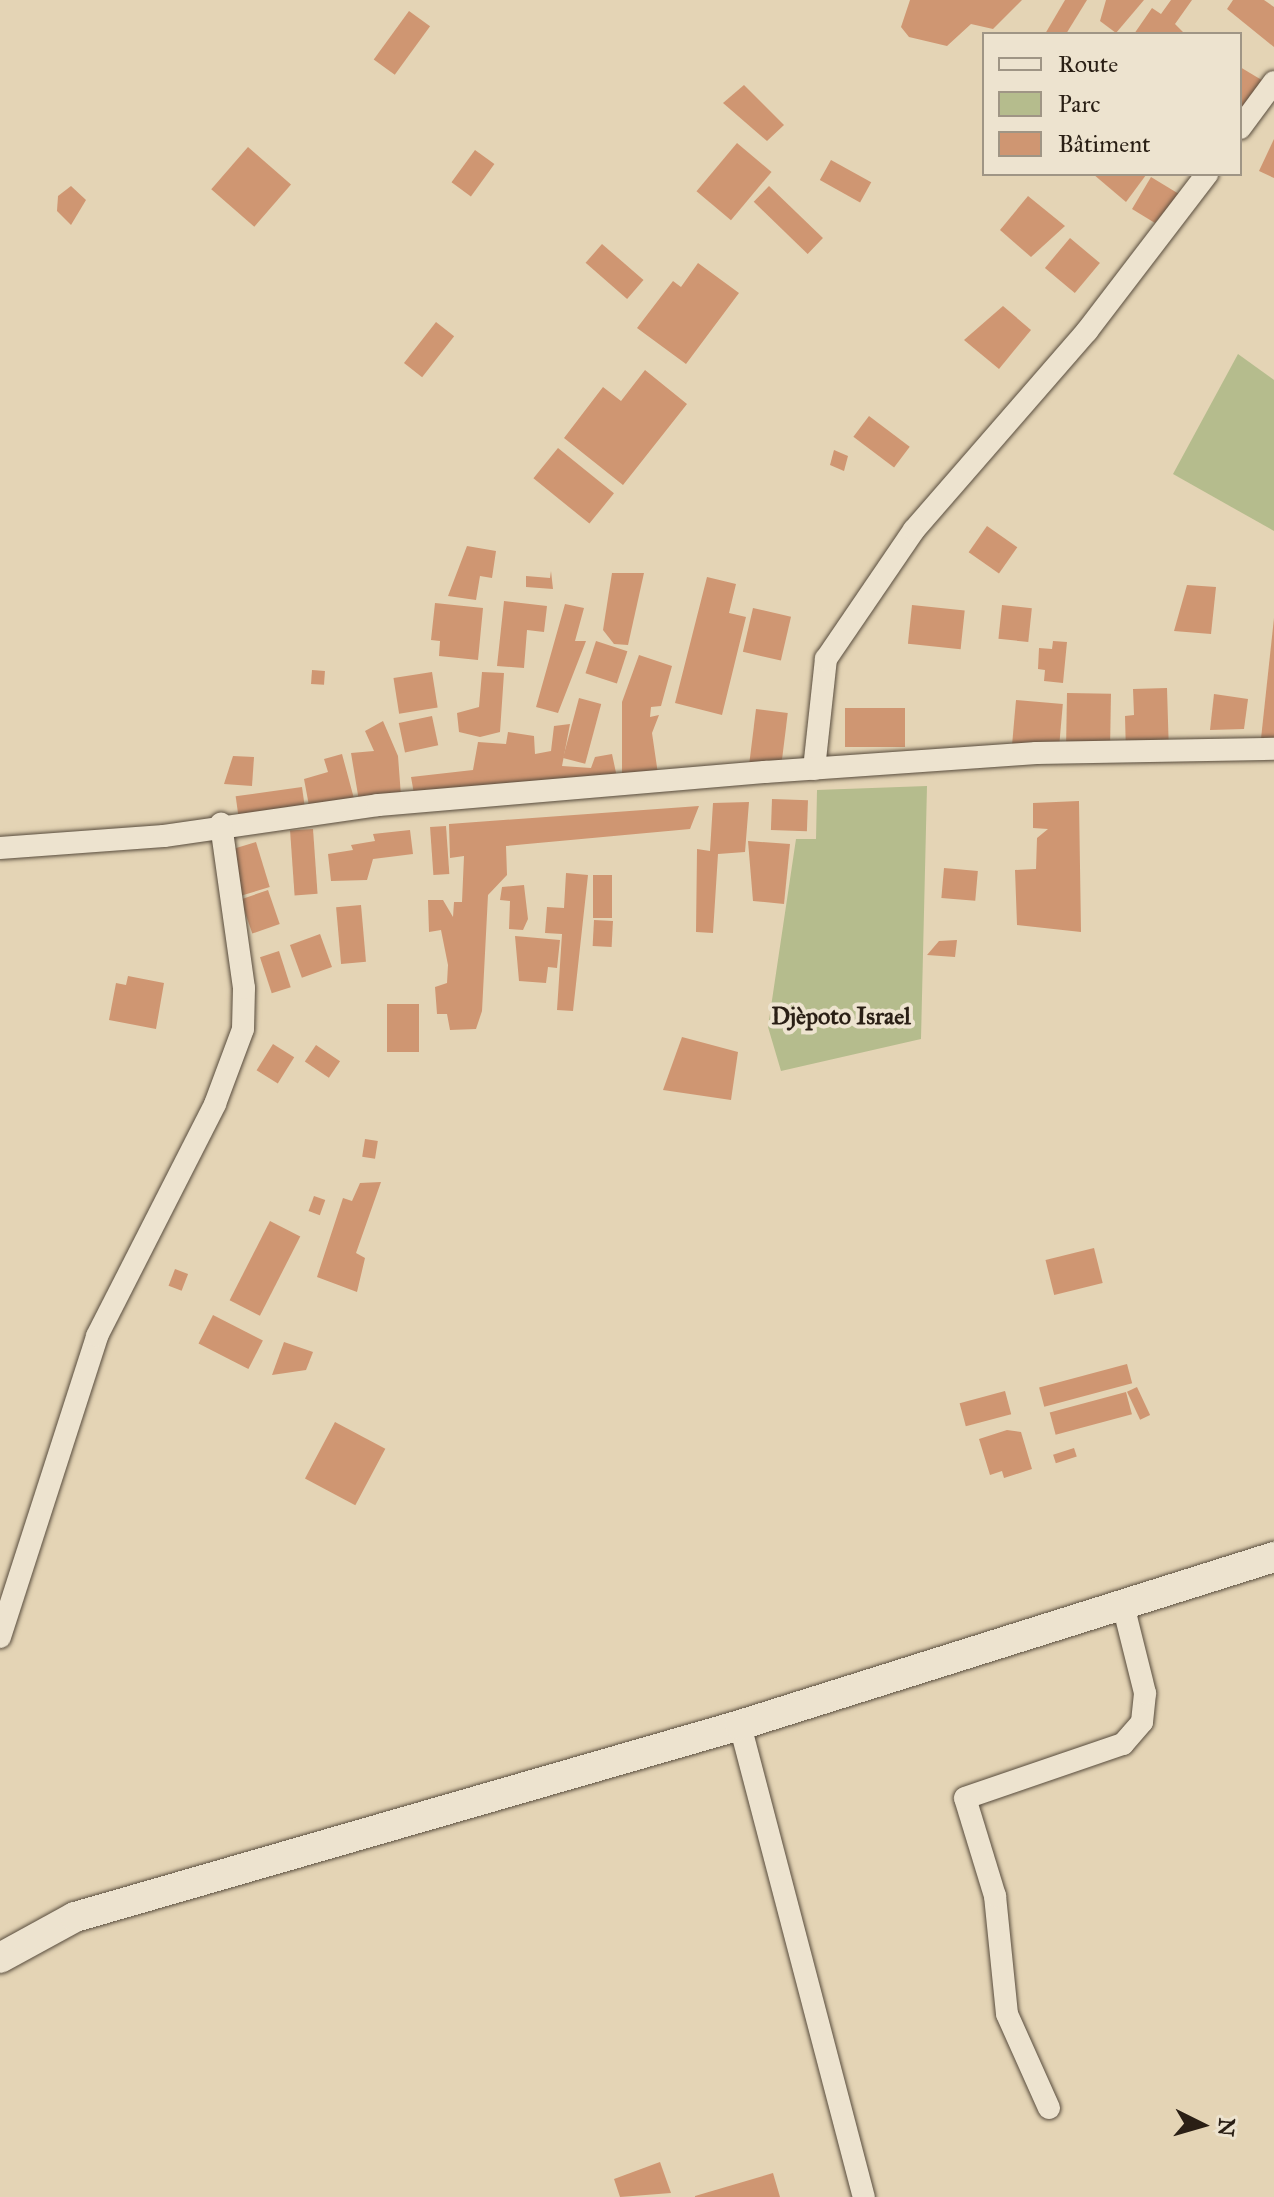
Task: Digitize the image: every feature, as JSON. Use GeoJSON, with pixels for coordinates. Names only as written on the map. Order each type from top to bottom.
{"type":"FeatureCollection","features":[{"type":"Feature","properties":{"kind":"street"},"geometry":{"type":"LineString","coordinates":[[1242,125],[1274,82]]}},
{"type":"Feature","properties":{"kind":"street"},"geometry":{"type":"LineString","coordinates":[[814,769],[826,659],[914,530],[1087,331],[1205,176]]}},
{"type":"Feature","properties":{"kind":"street"},"geometry":{"type":"LineString","coordinates":[[0,848],[54,848],[221,824],[814,769],[1036,753],[1274,749]]}},
{"type":"Feature","properties":{"kind":"street"},"geometry":{"type":"LineString","coordinates":[[0,1637],[97,1336],[215,1104],[243,1029],[244,988],[221,824]]}},
{"type":"Feature","properties":{"kind":"street"},"geometry":{"type":"LineString","coordinates":[[0,1958],[75,1917],[740,1725],[1274,1557]]}},
{"type":"Feature","properties":{"kind":"street"},"geometry":{"type":"LineString","coordinates":[[1049,2108],[1007,2014],[995,1896],[965,1798],[1123,1744],[1142,1722],[1145,1693],[1123,1605]]}},
{"type":"Feature","properties":{"kind":"street"},"geometry":{"type":"LineString","coordinates":[[740,1725],[864,2197]]}},
{"type":"Feature","properties":{"kind":"green space"},"geometry":{"type":"Polygon","coordinates":[[[1238,354],[1274,380],[1274,531],[1173,474],[1238,354]]]}},
{"type":"Feature","properties":{"kind":"green space"},"geometry":{"type":"Polygon","coordinates":[[[927,786],[921,1039],[781,1071],[768,1027],[796,839],[816,839],[817,790],[927,786]]]}},
{"type":"Feature","properties":{"kind":"building"},"geometry":{"type":"Polygon","coordinates":[[[910,0],[1022,0],[993,29],[971,24],[947,46],[909,37],[901,27],[910,0]]]}},
{"type":"Feature","properties":{"kind":"building"},"geometry":{"type":"Polygon","coordinates":[[[1065,0],[1087,0],[1067,32],[1046,32],[1065,0]]]}},
{"type":"Feature","properties":{"kind":"building"},"geometry":{"type":"Polygon","coordinates":[[[1106,0],[1144,0],[1117,32],[1100,21],[1106,0]]]}},
{"type":"Feature","properties":{"kind":"building"},"geometry":{"type":"Polygon","coordinates":[[[1171,0],[1192,0],[1175,24],[1183,32],[1135,32],[1152,8],[1161,14],[1171,0]]]}},
{"type":"Feature","properties":{"kind":"building"},"geometry":{"type":"Polygon","coordinates":[[[1233,0],[1264,0],[1274,7],[1274,47],[1227,9],[1233,0]]]}},
{"type":"Feature","properties":{"kind":"building"},"geometry":{"type":"Polygon","coordinates":[[[409,11],[430,26],[395,75],[374,60],[409,11]]]}},
{"type":"Feature","properties":{"kind":"building"},"geometry":{"type":"Polygon","coordinates":[[[1242,68],[1265,82],[1242,109],[1242,68]]]}},
{"type":"Feature","properties":{"kind":"building"},"geometry":{"type":"Polygon","coordinates":[[[744,85],[784,125],[767,141],[723,103],[744,85]]]}},
{"type":"Feature","properties":{"kind":"building"},"geometry":{"type":"Polygon","coordinates":[[[1274,139],[1274,178],[1259,171],[1274,139]]]}},
{"type":"Feature","properties":{"kind":"building"},"geometry":{"type":"Polygon","coordinates":[[[737,143],[771,172],[731,220],[697,191],[737,143]]]}},
{"type":"Feature","properties":{"kind":"building"},"geometry":{"type":"Polygon","coordinates":[[[248,147],[291,184],[254,227],[211,189],[248,147]]]}},
{"type":"Feature","properties":{"kind":"building"},"geometry":{"type":"Polygon","coordinates":[[[475,150],[494,164],[471,196],[451,182],[475,150]]]}},
{"type":"Feature","properties":{"kind":"building"},"geometry":{"type":"Polygon","coordinates":[[[831,160],[871,182],[860,202],[820,180],[831,160]]]}},
{"type":"Feature","properties":{"kind":"building"},"geometry":{"type":"Polygon","coordinates":[[[1095,176],[1145,176],[1126,202],[1095,176]]]}},
{"type":"Feature","properties":{"kind":"building"},"geometry":{"type":"Polygon","coordinates":[[[1151,177],[1179,194],[1155,223],[1132,209],[1151,177]]]}},
{"type":"Feature","properties":{"kind":"building"},"geometry":{"type":"Polygon","coordinates":[[[71,186],[86,200],[71,225],[57,211],[58,196],[71,186]]]}},
{"type":"Feature","properties":{"kind":"building"},"geometry":{"type":"Polygon","coordinates":[[[769,186],[823,238],[808,254],[754,202],[769,186]]]}},
{"type":"Feature","properties":{"kind":"building"},"geometry":{"type":"Polygon","coordinates":[[[1028,196],[1065,226],[1031,257],[1000,230],[1028,196]]]}},
{"type":"Feature","properties":{"kind":"building"},"geometry":{"type":"Polygon","coordinates":[[[1070,238],[1100,263],[1075,293],[1045,268],[1070,238]]]}},
{"type":"Feature","properties":{"kind":"building"},"geometry":{"type":"Polygon","coordinates":[[[602,244],[644,280],[627,299],[586,263],[602,244]]]}},
{"type":"Feature","properties":{"kind":"building"},"geometry":{"type":"Polygon","coordinates":[[[698,263],[739,293],[686,364],[637,328],[673,281],[681,287],[698,263]]]}},
{"type":"Feature","properties":{"kind":"building"},"geometry":{"type":"Polygon","coordinates":[[[1003,306],[1031,330],[999,369],[964,340],[1003,306]]]}},
{"type":"Feature","properties":{"kind":"building"},"geometry":{"type":"Polygon","coordinates":[[[436,322],[454,336],[422,377],[404,363],[436,322]]]}},
{"type":"Feature","properties":{"kind":"building"},"geometry":{"type":"Polygon","coordinates":[[[645,370],[687,404],[623,485],[564,438],[603,387],[621,401],[645,370]]]}},
{"type":"Feature","properties":{"kind":"building"},"geometry":{"type":"Polygon","coordinates":[[[869,416],[910,447],[894,467],[853,437],[869,416]]]}},
{"type":"Feature","properties":{"kind":"building"},"geometry":{"type":"Polygon","coordinates":[[[558,448],[614,493],[589,524],[533,478],[558,448]]]}},
{"type":"Feature","properties":{"kind":"building"},"geometry":{"type":"Polygon","coordinates":[[[834,450],[848,456],[844,471],[830,465],[834,450]]]}},
{"type":"Feature","properties":{"kind":"building"},"geometry":{"type":"Polygon","coordinates":[[[987,526],[1017,547],[999,573],[969,552],[987,526]]]}},
{"type":"Feature","properties":{"kind":"building"},"geometry":{"type":"Polygon","coordinates":[[[467,546],[496,551],[492,578],[480,576],[476,600],[448,596],[467,546]]]}},
{"type":"Feature","properties":{"kind":"building"},"geometry":{"type":"Polygon","coordinates":[[[551,571],[553,589],[526,587],[526,576],[550,578],[551,571]]]}},
{"type":"Feature","properties":{"kind":"building"},"geometry":{"type":"Polygon","coordinates":[[[612,573],[644,573],[628,645],[614,644],[603,630],[612,573]]]}},
{"type":"Feature","properties":{"kind":"building"},"geometry":{"type":"Polygon","coordinates":[[[707,577],[736,584],[729,613],[746,617],[722,715],[675,703],[707,577]]]}},
{"type":"Feature","properties":{"kind":"building"},"geometry":{"type":"Polygon","coordinates":[[[1187,585],[1216,587],[1211,634],[1174,631],[1187,585]]]}},
{"type":"Feature","properties":{"kind":"building"},"geometry":{"type":"Polygon","coordinates":[[[504,601],[547,606],[544,632],[527,630],[524,668],[497,666],[504,601]]]}},
{"type":"Feature","properties":{"kind":"building"},"geometry":{"type":"Polygon","coordinates":[[[435,603],[483,608],[478,660],[439,656],[440,641],[431,640],[435,603]]]}},
{"type":"Feature","properties":{"kind":"building"},"geometry":{"type":"Polygon","coordinates":[[[565,604],[584,608],[575,641],[586,641],[558,713],[536,707],[565,604]]]}},
{"type":"Feature","properties":{"kind":"building"},"geometry":{"type":"Polygon","coordinates":[[[912,605],[965,611],[961,649],[908,644],[912,605]]]}},
{"type":"Feature","properties":{"kind":"building"},"geometry":{"type":"Polygon","coordinates":[[[1002,605],[1032,608],[1028,642],[998,639],[1002,605]]]}},
{"type":"Feature","properties":{"kind":"building"},"geometry":{"type":"Polygon","coordinates":[[[753,608],[791,617],[781,661],[743,652],[753,608]]]}},
{"type":"Feature","properties":{"kind":"building"},"geometry":{"type":"Polygon","coordinates":[[[1274,618],[1274,749],[1260,748],[1274,618]]]}},
{"type":"Feature","properties":{"kind":"building"},"geometry":{"type":"Polygon","coordinates":[[[596,641],[627,651],[617,684],[585,673],[596,641]]]}},
{"type":"Feature","properties":{"kind":"building"},"geometry":{"type":"Polygon","coordinates":[[[1053,641],[1067,642],[1063,683],[1044,681],[1045,670],[1038,669],[1039,648],[1052,649],[1053,641]]]}},
{"type":"Feature","properties":{"kind":"building"},"geometry":{"type":"Polygon","coordinates":[[[639,655],[672,666],[661,706],[651,707],[650,717],[659,715],[652,733],[658,774],[622,781],[622,702],[639,655]]]}},
{"type":"Feature","properties":{"kind":"building"},"geometry":{"type":"Polygon","coordinates":[[[312,670],[325,671],[324,685],[311,684],[312,670]]]}},
{"type":"Feature","properties":{"kind":"building"},"geometry":{"type":"Polygon","coordinates":[[[432,672],[438,708],[399,714],[393,678],[432,672]]]}},
{"type":"Feature","properties":{"kind":"building"},"geometry":{"type":"Polygon","coordinates":[[[482,672],[504,673],[500,732],[480,737],[459,732],[457,713],[479,707],[482,672]]]}},
{"type":"Feature","properties":{"kind":"building"},"geometry":{"type":"Polygon","coordinates":[[[1167,688],[1169,754],[1126,755],[1125,716],[1134,715],[1133,689],[1167,688]]]}},
{"type":"Feature","properties":{"kind":"building"},"geometry":{"type":"Polygon","coordinates":[[[1067,693],[1111,694],[1110,749],[1066,748],[1067,693]]]}},
{"type":"Feature","properties":{"kind":"building"},"geometry":{"type":"Polygon","coordinates":[[[1214,694],[1248,699],[1244,729],[1210,730],[1214,694]]]}},
{"type":"Feature","properties":{"kind":"building"},"geometry":{"type":"Polygon","coordinates":[[[579,698],[601,704],[585,764],[563,758],[579,698]]]}},
{"type":"Feature","properties":{"kind":"building"},"geometry":{"type":"Polygon","coordinates":[[[1016,700],[1063,704],[1059,749],[1012,745],[1016,700]]]}},
{"type":"Feature","properties":{"kind":"building"},"geometry":{"type":"Polygon","coordinates":[[[845,708],[905,708],[905,747],[845,747],[845,708]]]}},
{"type":"Feature","properties":{"kind":"building"},"geometry":{"type":"Polygon","coordinates":[[[756,709],[788,713],[781,766],[749,763],[756,709]]]}},
{"type":"Feature","properties":{"kind":"building"},"geometry":{"type":"Polygon","coordinates":[[[432,716],[438,745],[405,752],[399,723],[432,716]]]}},
{"type":"Feature","properties":{"kind":"building"},"geometry":{"type":"Polygon","coordinates":[[[383,721],[398,756],[401,796],[360,807],[351,753],[374,751],[365,731],[383,721]]]}},
{"type":"Feature","properties":{"kind":"building"},"geometry":{"type":"Polygon","coordinates":[[[570,724],[562,766],[591,768],[595,757],[612,754],[618,782],[416,805],[411,777],[473,770],[478,742],[506,744],[508,732],[534,736],[535,754],[551,751],[554,726],[570,724]]]}},
{"type":"Feature","properties":{"kind":"building"},"geometry":{"type":"Polygon","coordinates":[[[342,754],[356,806],[310,811],[304,779],[328,772],[324,759],[342,754]]]}},
{"type":"Feature","properties":{"kind":"building"},"geometry":{"type":"Polygon","coordinates":[[[233,756],[254,757],[252,786],[224,784],[233,756]]]}},
{"type":"Feature","properties":{"kind":"building"},"geometry":{"type":"Polygon","coordinates":[[[302,787],[306,814],[239,823],[236,796],[302,787]]]}},
{"type":"Feature","properties":{"kind":"building"},"geometry":{"type":"Polygon","coordinates":[[[772,799],[808,800],[807,831],[771,830],[772,799]]]}},
{"type":"Feature","properties":{"kind":"building"},"geometry":{"type":"Polygon","coordinates":[[[1079,801],[1081,932],[1017,925],[1015,870],[1036,869],[1037,838],[1048,829],[1033,828],[1033,803],[1079,801]]]}},
{"type":"Feature","properties":{"kind":"building"},"geometry":{"type":"Polygon","coordinates":[[[749,802],[745,852],[718,854],[713,933],[696,932],[697,849],[710,851],[713,803],[749,802]]]}},
{"type":"Feature","properties":{"kind":"building"},"geometry":{"type":"Polygon","coordinates":[[[699,806],[690,829],[506,846],[507,875],[488,895],[482,1011],[476,1029],[450,1030],[447,1014],[437,1014],[435,987],[447,983],[448,965],[441,930],[429,932],[428,900],[443,900],[453,917],[454,902],[462,902],[464,856],[450,858],[449,824],[699,806]]]}},
{"type":"Feature","properties":{"kind":"building"},"geometry":{"type":"Polygon","coordinates":[[[446,826],[449,874],[433,875],[430,827],[446,826]]]}},
{"type":"Feature","properties":{"kind":"building"},"geometry":{"type":"Polygon","coordinates":[[[313,829],[318,894],[295,895],[290,831],[313,829]]]}},
{"type":"Feature","properties":{"kind":"building"},"geometry":{"type":"Polygon","coordinates":[[[410,830],[413,854],[373,859],[367,880],[331,881],[328,854],[353,850],[351,845],[375,841],[373,834],[410,830]]]}},
{"type":"Feature","properties":{"kind":"building"},"geometry":{"type":"Polygon","coordinates":[[[748,841],[790,844],[784,904],[753,901],[748,841]]]}},
{"type":"Feature","properties":{"kind":"building"},"geometry":{"type":"Polygon","coordinates":[[[256,842],[270,887],[240,896],[226,851],[256,842]]]}},
{"type":"Feature","properties":{"kind":"building"},"geometry":{"type":"Polygon","coordinates":[[[944,868],[978,871],[975,901],[941,898],[944,868]]]}},
{"type":"Feature","properties":{"kind":"building"},"geometry":{"type":"Polygon","coordinates":[[[566,873],[588,875],[573,1011],[557,1010],[562,934],[545,933],[547,907],[564,908],[566,873]]]}},
{"type":"Feature","properties":{"kind":"building"},"geometry":{"type":"Polygon","coordinates":[[[593,875],[612,875],[612,918],[593,918],[593,875]]]}},
{"type":"Feature","properties":{"kind":"building"},"geometry":{"type":"Polygon","coordinates":[[[524,885],[528,919],[523,930],[509,929],[510,901],[500,900],[502,887],[524,885]]]}},
{"type":"Feature","properties":{"kind":"building"},"geometry":{"type":"Polygon","coordinates":[[[268,890],[280,924],[252,933],[241,899],[268,890]]]}},
{"type":"Feature","properties":{"kind":"building"},"geometry":{"type":"Polygon","coordinates":[[[361,905],[366,962],[341,964],[336,907],[361,905]]]}},
{"type":"Feature","properties":{"kind":"building"},"geometry":{"type":"Polygon","coordinates":[[[594,920],[613,921],[612,947],[593,946],[594,920]]]}},
{"type":"Feature","properties":{"kind":"building"},"geometry":{"type":"Polygon","coordinates":[[[320,934],[332,967],[302,978],[290,945],[320,934]]]}},
{"type":"Feature","properties":{"kind":"building"},"geometry":{"type":"Polygon","coordinates":[[[515,936],[560,940],[557,968],[548,967],[546,983],[519,981],[515,936]]]}},
{"type":"Feature","properties":{"kind":"building"},"geometry":{"type":"Polygon","coordinates":[[[957,940],[955,957],[927,955],[939,941],[957,940]]]}},
{"type":"Feature","properties":{"kind":"building"},"geometry":{"type":"Polygon","coordinates":[[[279,951],[291,987],[272,993],[260,957],[279,951]]]}},
{"type":"Feature","properties":{"kind":"building"},"geometry":{"type":"Polygon","coordinates":[[[128,976],[164,983],[156,1029],[109,1020],[116,983],[126,985],[128,976]]]}},
{"type":"Feature","properties":{"kind":"building"},"geometry":{"type":"Polygon","coordinates":[[[387,1004],[419,1004],[419,1052],[387,1052],[387,1004]]]}},
{"type":"Feature","properties":{"kind":"building"},"geometry":{"type":"Polygon","coordinates":[[[682,1037],[738,1052],[731,1100],[663,1090],[682,1037]]]}},
{"type":"Feature","properties":{"kind":"building"},"geometry":{"type":"Polygon","coordinates":[[[273,1044],[294,1057],[278,1084],[257,1070],[273,1044]]]}},
{"type":"Feature","properties":{"kind":"building"},"geometry":{"type":"Polygon","coordinates":[[[316,1045],[340,1061],[329,1078],[305,1062],[316,1045]]]}},
{"type":"Feature","properties":{"kind":"building"},"geometry":{"type":"Polygon","coordinates":[[[365,1139],[378,1141],[375,1159],[362,1157],[365,1139]]]}},
{"type":"Feature","properties":{"kind":"building"},"geometry":{"type":"Polygon","coordinates":[[[381,1182],[356,1253],[365,1258],[357,1292],[317,1277],[343,1198],[352,1201],[360,1183],[381,1182]]]}},
{"type":"Feature","properties":{"kind":"building"},"geometry":{"type":"Polygon","coordinates":[[[314,1196],[325,1200],[320,1215],[309,1211],[314,1196]]]}},
{"type":"Feature","properties":{"kind":"building"},"geometry":{"type":"Polygon","coordinates":[[[270,1221],[300,1236],[260,1316],[230,1300],[270,1221]]]}},
{"type":"Feature","properties":{"kind":"building"},"geometry":{"type":"Polygon","coordinates":[[[1094,1248],[1103,1283],[1054,1295],[1045,1260],[1094,1248]]]}},
{"type":"Feature","properties":{"kind":"building"},"geometry":{"type":"Polygon","coordinates":[[[175,1269],[188,1274],[182,1291],[169,1286],[175,1269]]]}},
{"type":"Feature","properties":{"kind":"building"},"geometry":{"type":"Polygon","coordinates":[[[213,1315],[263,1340],[248,1369],[198,1344],[213,1315]]]}},
{"type":"Feature","properties":{"kind":"building"},"geometry":{"type":"Polygon","coordinates":[[[284,1342],[313,1352],[306,1370],[272,1375],[284,1342]]]}},
{"type":"Feature","properties":{"kind":"building"},"geometry":{"type":"Polygon","coordinates":[[[1127,1364],[1132,1383],[1044,1407],[1039,1388],[1127,1364]]]}},
{"type":"Feature","properties":{"kind":"building"},"geometry":{"type":"Polygon","coordinates":[[[1137,1387],[1150,1415],[1140,1420],[1127,1392],[1137,1387]]]}},
{"type":"Feature","properties":{"kind":"building"},"geometry":{"type":"Polygon","coordinates":[[[1005,1391],[1011,1414],[966,1426],[960,1403],[1005,1391]]]}},
{"type":"Feature","properties":{"kind":"building"},"geometry":{"type":"Polygon","coordinates":[[[1126,1392],[1132,1414],[1056,1435],[1050,1412],[1126,1392]]]}},
{"type":"Feature","properties":{"kind":"building"},"geometry":{"type":"Polygon","coordinates":[[[335,1422],[385,1449],[355,1505],[305,1479],[335,1422]]]}},
{"type":"Feature","properties":{"kind":"building"},"geometry":{"type":"Polygon","coordinates":[[[1007,1430],[1021,1432],[1032,1469],[1004,1478],[1002,1471],[990,1475],[979,1439],[1007,1430]]]}},
{"type":"Feature","properties":{"kind":"building"},"geometry":{"type":"Polygon","coordinates":[[[1074,1448],[1077,1457],[1056,1463],[1053,1455],[1074,1448]]]}},
{"type":"Feature","properties":{"kind":"building"},"geometry":{"type":"Polygon","coordinates":[[[660,2162],[671,2193],[620,2197],[614,2179],[660,2162]]]}},
{"type":"Feature","properties":{"kind":"building"},"geometry":{"type":"Polygon","coordinates":[[[773,2173],[780,2197],[695,2197],[695,2196],[773,2173]]]}},
{"type":"Feature","properties":{"kind":"district","name":"Djèpoto Israel"},"geometry":{"type":"Point","coordinates":[841,1017]}}]}
